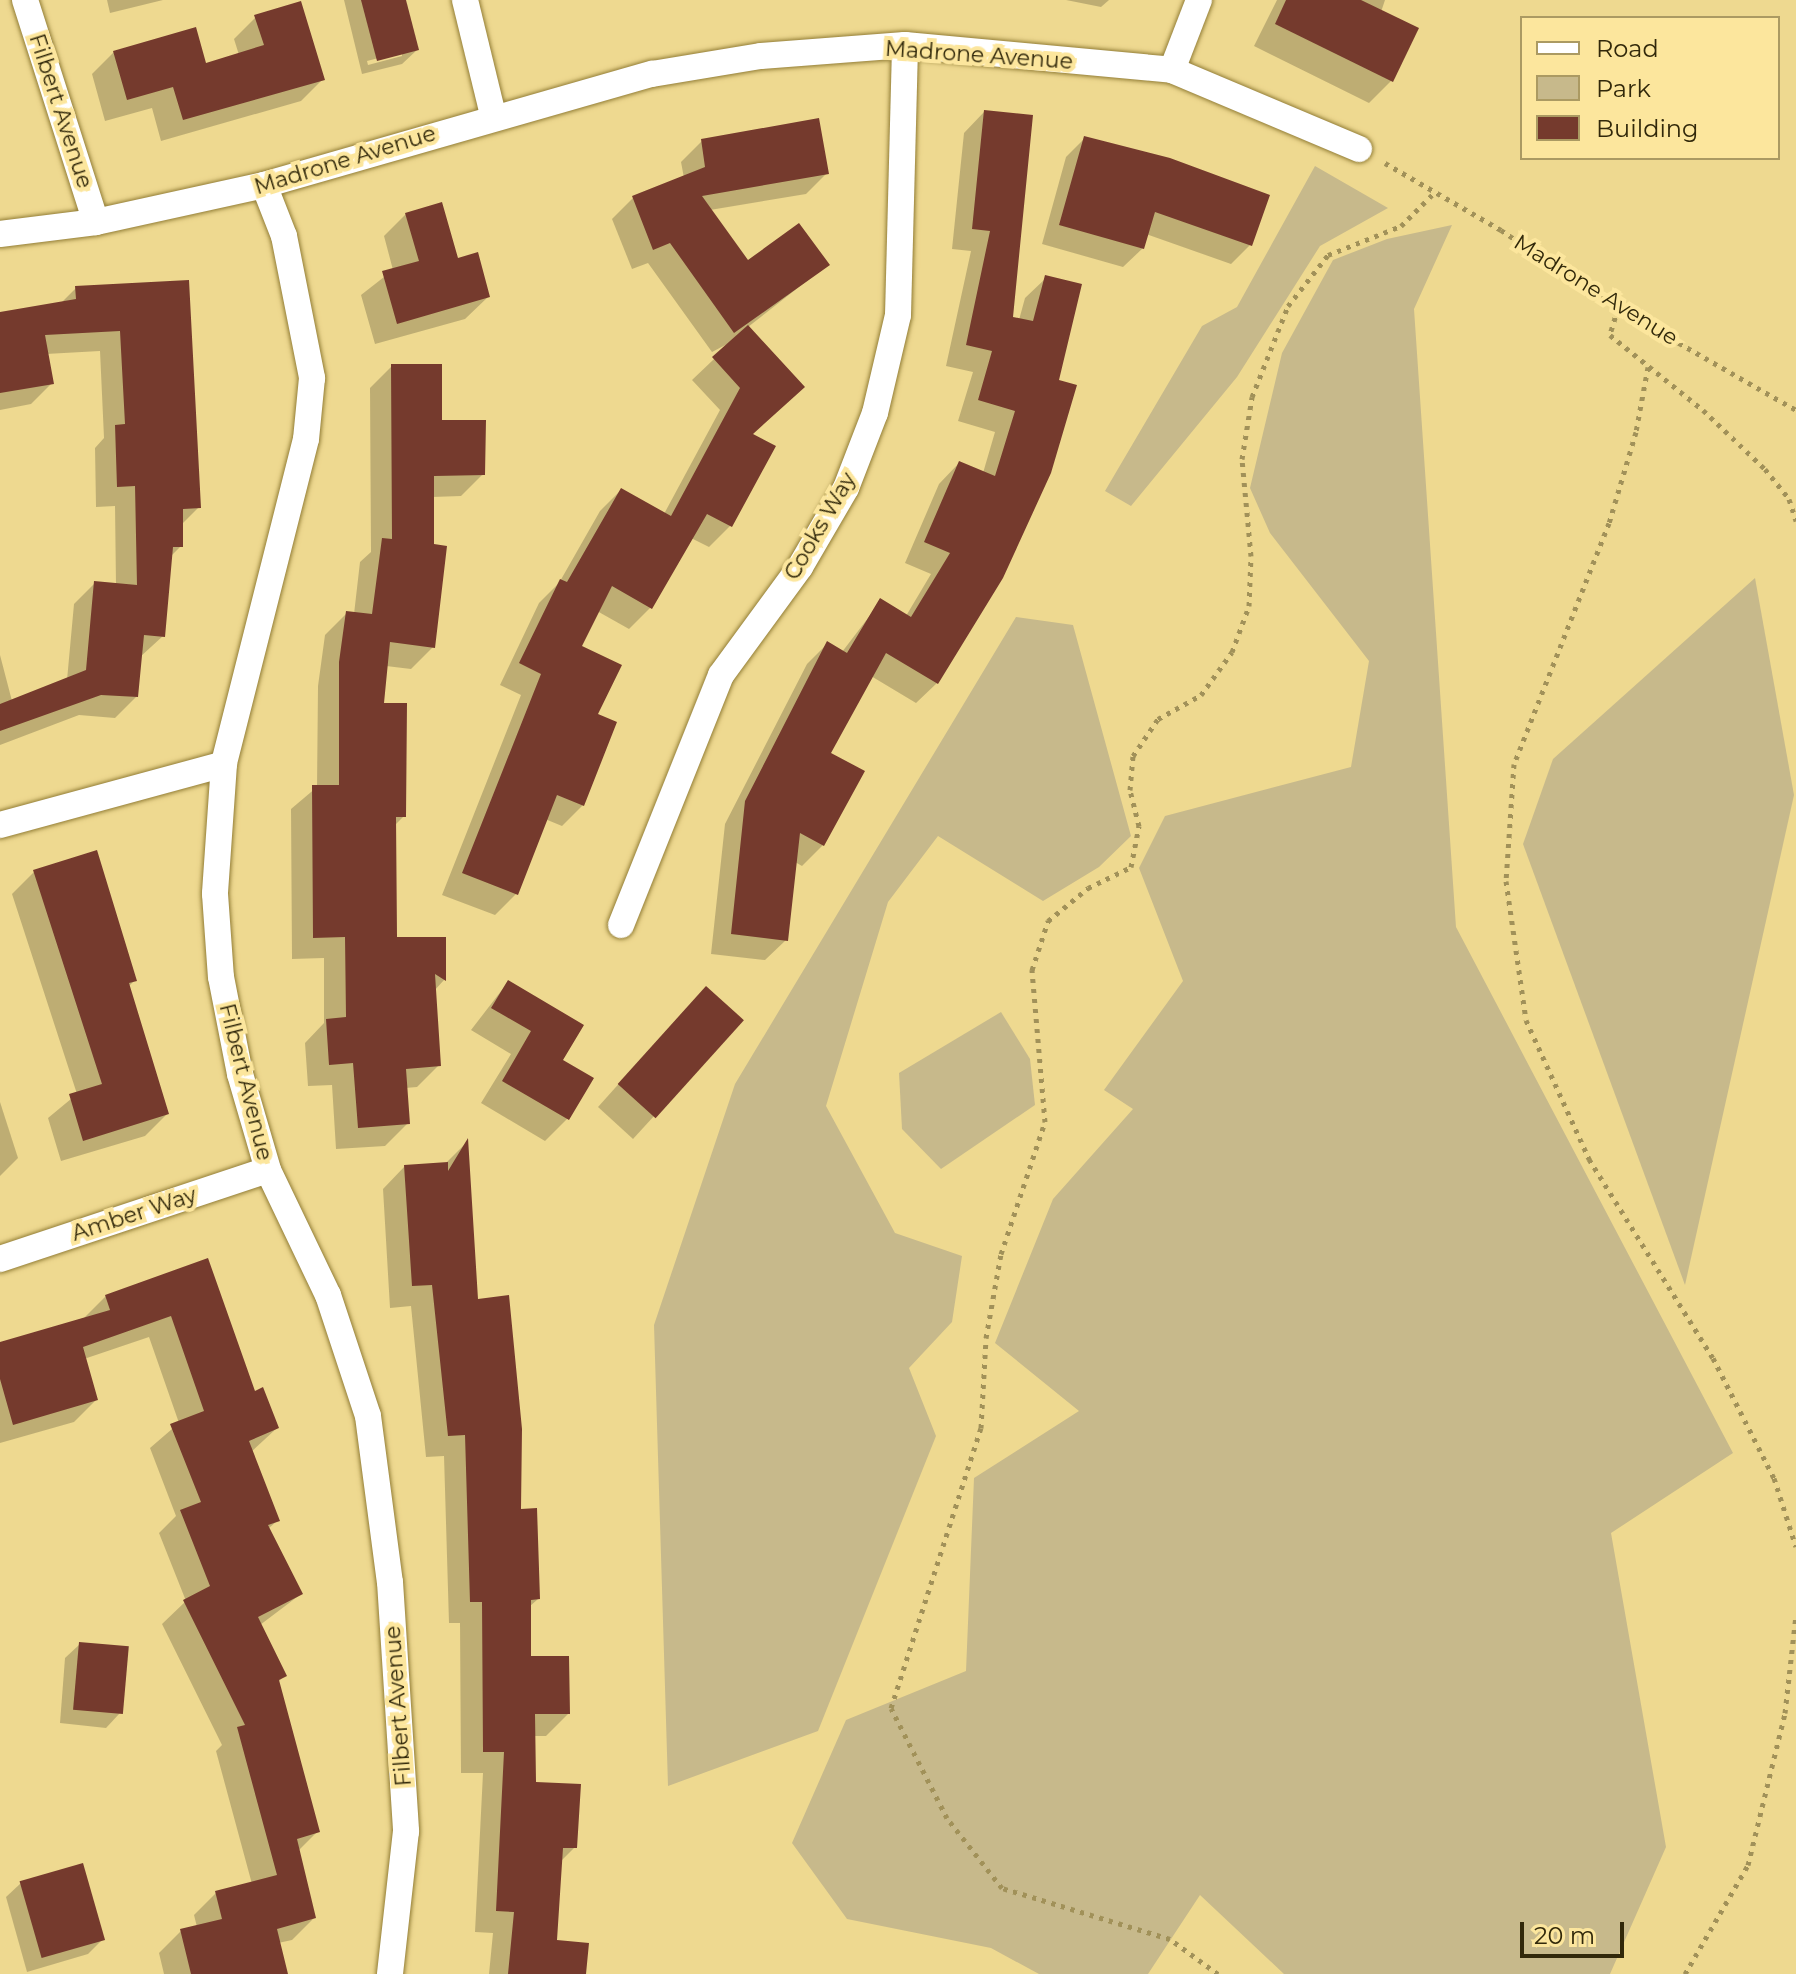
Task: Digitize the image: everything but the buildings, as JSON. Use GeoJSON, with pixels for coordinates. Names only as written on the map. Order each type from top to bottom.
{"type":"FeatureCollection","features":[{"type":"Feature","properties":{"kind":"street","name":"Filbert Avenue"},"geometry":{"type":"LineString","coordinates":[[25,0],[96,222]]}},
{"type":"Feature","properties":{"kind":"street"},"geometry":{"type":"LineString","coordinates":[[465,0],[493,115]]}},
{"type":"Feature","properties":{"kind":"street"},"geometry":{"type":"LineString","coordinates":[[1172,70],[1199,0]]}},
{"type":"Feature","properties":{"kind":"street","name":"Madrone Avenue"},"geometry":{"type":"LineString","coordinates":[[0,234],[96,222],[264,185],[493,115],[652,74],[761,56],[905,45],[1172,70],[1359,149]]}},
{"type":"Feature","properties":{"kind":"street","name":"Cooks Way"},"geometry":{"type":"LineString","coordinates":[[621,925],[721,675],[808,554],[846,488],[875,413],[898,315],[905,45]]}},
{"type":"Feature","properties":{"kind":"street","name":"Filbert Avenue"},"geometry":{"type":"LineString","coordinates":[[264,185],[284,236],[312,378],[306,439],[224,764],[215,894],[221,977],[240,1074],[268,1170],[328,1295],[368,1416],[390,1582],[406,1831],[390,1974]]}},
{"type":"Feature","properties":{"kind":"street"},"geometry":{"type":"LineString","coordinates":[[0,825],[224,764]]}},
{"type":"Feature","properties":{"kind":"street","name":"Amber Way"},"geometry":{"type":"LineString","coordinates":[[0,1259],[268,1170]]}},
{"type":"Feature","properties":{"kind":"path","name":"Madrone Avenue"},"geometry":{"type":"LineString","coordinates":[[1359,149],[1435,192],[1618,308],[1796,410]]}},
{"type":"Feature","properties":{"kind":"path"},"geometry":{"type":"LineString","coordinates":[[1218,1974],[1170,1939],[1002,1888],[947,1818],[891,1708],[981,1428],[986,1338],[1001,1254],[1019,1187],[1045,1122],[1032,970],[1048,921],[1088,888],[1131,867],[1139,826],[1130,790],[1133,756],[1158,719],[1201,695],[1232,652],[1249,606],[1251,556],[1242,459],[1252,397],[1288,306],[1328,255],[1401,226],[1435,192]]}},
{"type":"Feature","properties":{"kind":"path"},"geometry":{"type":"LineString","coordinates":[[1618,308],[1610,335],[1765,469],[1789,499],[1796,521]]}},
{"type":"Feature","properties":{"kind":"path"},"geometry":{"type":"LineString","coordinates":[[1648,367],[1636,432],[1609,523],[1514,764],[1506,881],[1526,1020],[1589,1159],[1713,1358],[1774,1478],[1796,1547]]}},
{"type":"Feature","properties":{"kind":"path"},"geometry":{"type":"LineString","coordinates":[[1685,1974],[1748,1865],[1785,1713],[1796,1615]]}},
{"type":"Feature","properties":{"kind":"green space"},"geometry":{"type":"Polygon","coordinates":[[[1315,166],[1388,208],[1320,246],[1237,377],[1131,506],[1105,491],[1202,326],[1237,307],[1315,166]]]}},
{"type":"Feature","properties":{"kind":"green space"},"geometry":{"type":"Polygon","coordinates":[[[1452,225],[1414,309],[1456,927],[1733,1453],[1611,1533],[1666,1847],[1610,1974],[1284,1974],[1200,1895],[1148,1974],[1039,1974],[991,1948],[847,1919],[792,1843],[846,1720],[966,1671],[974,1478],[1079,1411],[995,1343],[1053,1199],[1133,1109],[1104,1090],[1183,981],[1139,868],[1165,816],[1351,767],[1369,661],[1270,533],[1250,488],[1282,353],[1333,260],[1387,239],[1452,225]]]}},
{"type":"Feature","properties":{"kind":"green space"},"geometry":{"type":"Polygon","coordinates":[[[1755,578],[1794,795],[1685,1285],[1523,844],[1553,759],[1755,578]]]}},
{"type":"Feature","properties":{"kind":"green space"},"geometry":{"type":"Polygon","coordinates":[[[1016,617],[1073,625],[1131,836],[1099,867],[1043,901],[938,836],[888,902],[826,1106],[895,1233],[962,1256],[952,1322],[909,1368],[936,1436],[818,1731],[668,1786],[654,1325],[735,1084],[1016,617]]]}},
{"type":"Feature","properties":{"kind":"green space"},"geometry":{"type":"Polygon","coordinates":[[[1001,1012],[1030,1059],[1035,1105],[941,1169],[902,1129],[899,1073],[1001,1012]]]}}]}
